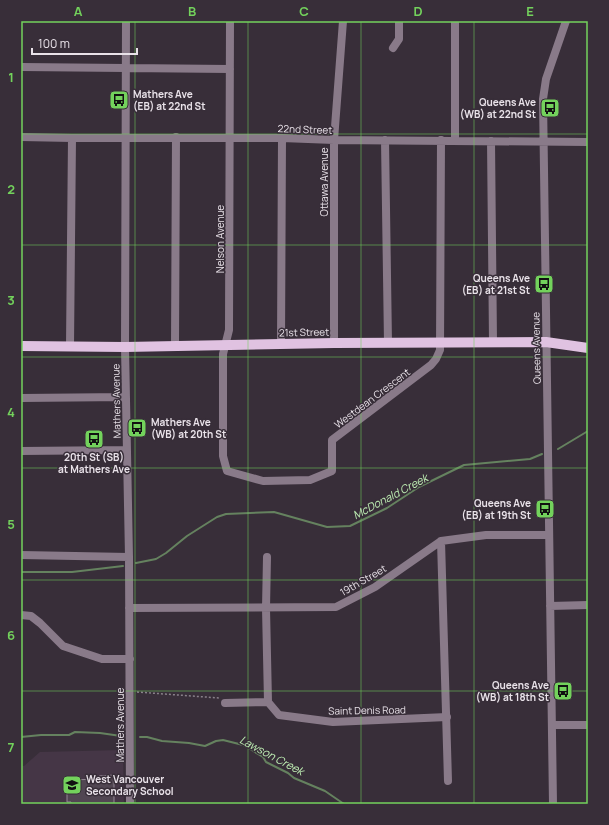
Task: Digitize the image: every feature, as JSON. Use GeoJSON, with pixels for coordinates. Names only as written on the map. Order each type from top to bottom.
{"type":"FeatureCollection","features":[{"type":"Feature","properties":{"kind":"main road","name":"21st Street"},"geometry":{"type":"LineString","coordinates":[[21,346],[125,347],[334,343],[546,342],[588,348]]}},
{"type":"Feature","properties":{"kind":"street","name":"Mathers Avenue"},"geometry":{"type":"LineString","coordinates":[[126,21],[125,347],[130,608],[130,804]]}},
{"type":"Feature","properties":{"kind":"street","name":"Nelson Avenue"},"geometry":{"type":"LineString","coordinates":[[223,456],[223,354],[229,330],[230,21]]}},
{"type":"Feature","properties":{"kind":"street","name":"Ottawa Avenue"},"geometry":{"type":"LineString","coordinates":[[334,343],[334,140],[343,21]]}},
{"type":"Feature","properties":{"kind":"street"},"geometry":{"type":"LineString","coordinates":[[392,48],[398,40],[399,21]]}},
{"type":"Feature","properties":{"kind":"street"},"geometry":{"type":"LineString","coordinates":[[455,21],[455,141]]}},
{"type":"Feature","properties":{"kind":"street","name":"Queens Avenue"},"geometry":{"type":"LineString","coordinates":[[553,804],[543,100],[546,80],[566,21]]}},
{"type":"Feature","properties":{"kind":"street"},"geometry":{"type":"LineString","coordinates":[[21,67],[230,69]]}},
{"type":"Feature","properties":{"kind":"street","name":"22nd Street"},"geometry":{"type":"LineString","coordinates":[[21,137],[230,137],[334,140],[588,142]]}},
{"type":"Feature","properties":{"kind":"street"},"geometry":{"type":"LineString","coordinates":[[175,346],[176,137]]}},
{"type":"Feature","properties":{"kind":"street"},"geometry":{"type":"LineString","coordinates":[[70,346],[72,138]]}},
{"type":"Feature","properties":{"kind":"street"},"geometry":{"type":"LineString","coordinates":[[281,344],[282,138]]}},
{"type":"Feature","properties":{"kind":"street"},"geometry":{"type":"LineString","coordinates":[[386,140],[388,343]]}},
{"type":"Feature","properties":{"kind":"street"},"geometry":{"type":"LineString","coordinates":[[440,343],[441,140]]}},
{"type":"Feature","properties":{"kind":"street"},"geometry":{"type":"LineString","coordinates":[[491,141],[493,342]]}},
{"type":"Feature","properties":{"kind":"street","name":"Westdean Crescent"},"geometry":{"type":"LineString","coordinates":[[223,456],[227,471],[263,480],[310,480],[332,471],[332,440],[431,365],[436,359],[440,350],[440,343]]}},
{"type":"Feature","properties":{"kind":"street"},"geometry":{"type":"LineString","coordinates":[[21,398],[126,397]]}},
{"type":"Feature","properties":{"kind":"street"},"geometry":{"type":"LineString","coordinates":[[21,451],[127,450]]}},
{"type":"Feature","properties":{"kind":"street","name":"19th Street"},"geometry":{"type":"LineString","coordinates":[[130,608],[336,607],[375,587],[442,541],[486,535],[548,535]]}},
{"type":"Feature","properties":{"kind":"street"},"geometry":{"type":"LineString","coordinates":[[442,541],[448,781]]}},
{"type":"Feature","properties":{"kind":"street"},"geometry":{"type":"LineString","coordinates":[[21,555],[129,557]]}},
{"type":"Feature","properties":{"kind":"street"},"geometry":{"type":"LineString","coordinates":[[225,703],[268,702],[266,608],[267,557]]}},
{"type":"Feature","properties":{"kind":"street"},"geometry":{"type":"LineString","coordinates":[[550,606],[588,605]]}},
{"type":"Feature","properties":{"kind":"street"},"geometry":{"type":"LineString","coordinates":[[21,615],[31,616],[63,646],[102,659],[130,658]]}},
{"type":"Feature","properties":{"kind":"street","name":"Saint Denis Road"},"geometry":{"type":"LineString","coordinates":[[268,702],[279,715],[333,722],[447,717]]}},
{"type":"Feature","properties":{"kind":"street"},"geometry":{"type":"LineString","coordinates":[[552,725],[588,725]]}},
{"type":"Feature","properties":{"kind":"path"},"geometry":{"type":"LineString","coordinates":[[130,691],[220,698],[225,703]]}},
{"type":"Feature","properties":{"kind":"shaded area","name":"West Vancouver Secondary School"},"geometry":{"type":"Polygon","coordinates":[[[123,750],[124,804],[21,804],[21,766],[24,766],[40,752],[123,750]]]}},
{"type":"Feature","properties":{"kind":"building"},"geometry":{"type":"Polygon","coordinates":[[[114,775],[114,804],[71,804],[71,802],[67,802],[67,788],[71,788],[71,780],[99,779],[99,776],[114,775]]]}},
{"type":"Feature","properties":{"kind":"waterway","name":"McDonald Creek"},"geometry":{"type":"LineString","coordinates":[[558,449],[588,431]]}},
{"type":"Feature","properties":{"kind":"waterway","name":"McDonald Creek"},"geometry":{"type":"LineString","coordinates":[[136,563],[156,559],[187,536],[217,517],[226,514],[274,512],[327,527],[350,526],[387,508],[419,487],[464,465],[530,459],[542,454]]}},
{"type":"Feature","properties":{"kind":"waterway","name":"McDonald Creek"},"geometry":{"type":"LineString","coordinates":[[21,572],[72,572],[123,566]]}},
{"type":"Feature","properties":{"kind":"waterway","name":"Lawson Creek"},"geometry":{"type":"LineString","coordinates":[[21,737],[69,735],[75,732],[121,736]]}},
{"type":"Feature","properties":{"kind":"waterway","name":"Lawson Creek"},"geometry":{"type":"LineString","coordinates":[[140,737],[205,746],[216,741],[223,740],[243,745],[263,757],[266,762],[288,773],[294,778],[325,791],[344,804]]}},
{"type":"Feature","properties":{"kind":"place","name":"Mathers Ave (EB) at 22nd St"},"geometry":{"type":"Point","coordinates":[119,100]}},
{"type":"Feature","properties":{"kind":"place","name":"Queens Ave (WB) at 22nd St"},"geometry":{"type":"Point","coordinates":[550,108]}},
{"type":"Feature","properties":{"kind":"place","name":"Queens Ave (EB) at 21st St"},"geometry":{"type":"Point","coordinates":[544,284]}},
{"type":"Feature","properties":{"kind":"place","name":"Mathers Ave (WB) at 20th St"},"geometry":{"type":"Point","coordinates":[137,428]}},
{"type":"Feature","properties":{"kind":"place","name":"20th St (SB) at Mathers Ave"},"geometry":{"type":"Point","coordinates":[94,439]}},
{"type":"Feature","properties":{"kind":"place","name":"Queens Ave (EB) at 19th St"},"geometry":{"type":"Point","coordinates":[545,509]}},
{"type":"Feature","properties":{"kind":"place","name":"Queens Ave (WB) at 18th St"},"geometry":{"type":"Point","coordinates":[563,691]}},
{"type":"Feature","properties":{"kind":"place","name":"West Vancouver Secondary School"},"geometry":{"type":"Point","coordinates":[72,785]}}]}
